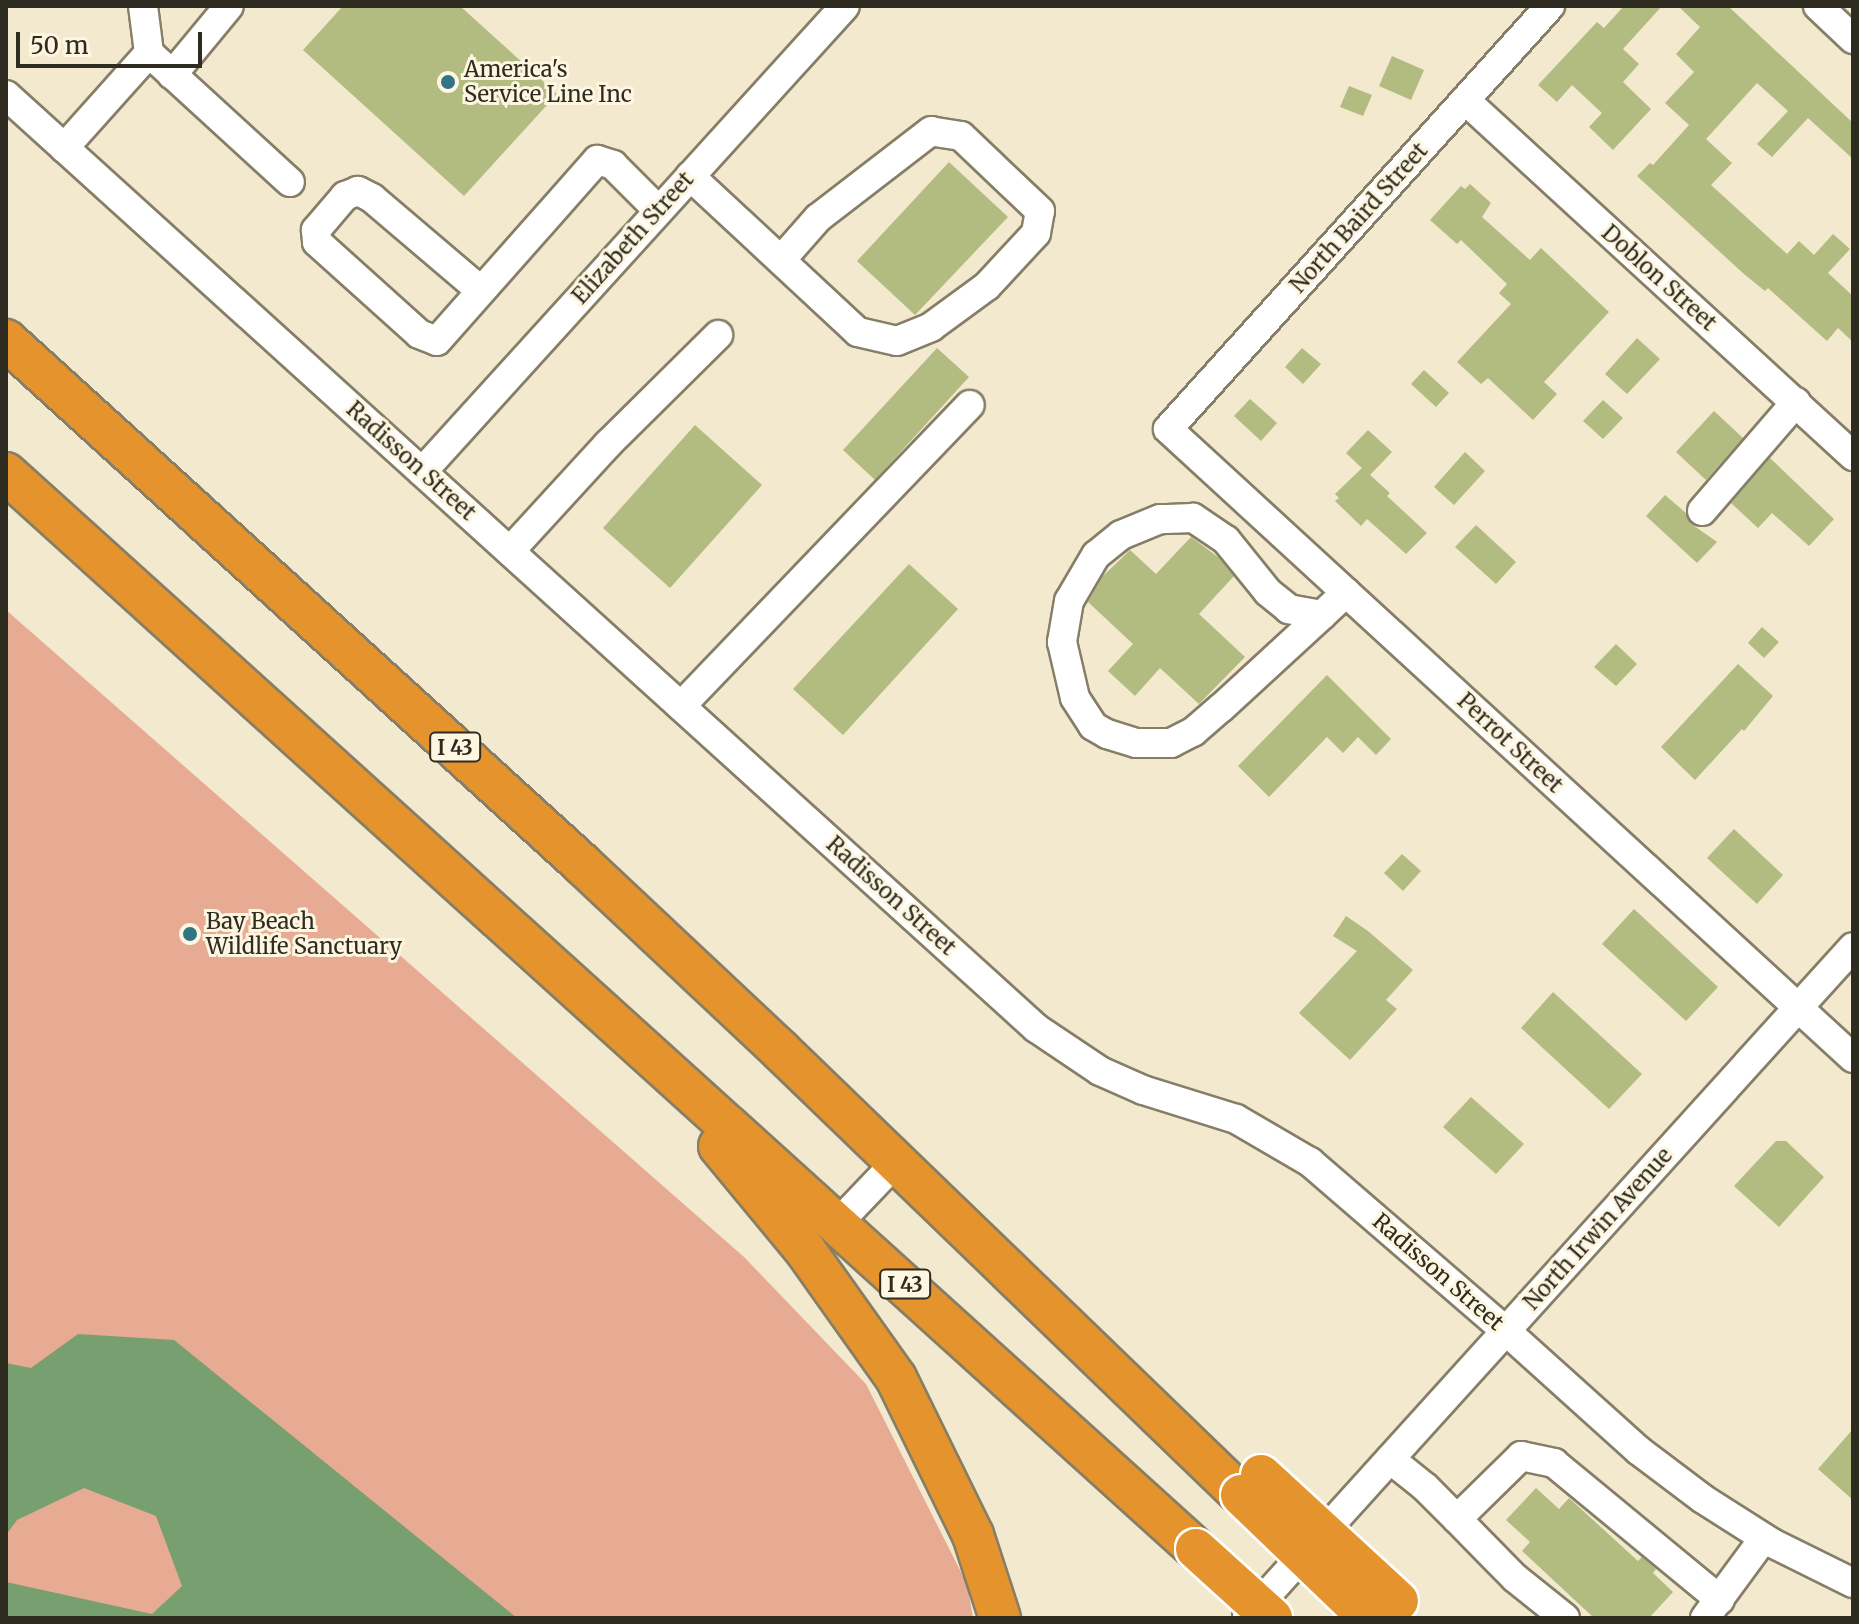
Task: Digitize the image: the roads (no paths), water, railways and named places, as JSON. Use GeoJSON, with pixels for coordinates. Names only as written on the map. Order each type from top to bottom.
{"type":"FeatureCollection","features":[{"type":"Feature","properties":{"kind":"highway","name":"I 43"},"geometry":{"type":"LineString","coordinates":[[6,340],[465,756],[896,1162],[1394,1612]]}},
{"type":"Feature","properties":{"kind":"highway","name":"I 43"},"geometry":{"type":"LineString","coordinates":[[6,473],[1272,1618]]}},
{"type":"Feature","properties":{"kind":"highway"},"geometry":{"type":"LineString","coordinates":[[613,1021],[691,1117],[750,1180],[805,1250],[896,1378],[973,1535],[1000,1618]]}},
{"type":"Feature","properties":{"kind":"street"},"geometry":{"type":"LineString","coordinates":[[143,6],[149,53],[290,182]]}},
{"type":"Feature","properties":{"kind":"street"},"geometry":{"type":"LineString","coordinates":[[172,75],[229,6]]}},
{"type":"Feature","properties":{"kind":"street","name":"Elizabeth Street"},"geometry":{"type":"LineString","coordinates":[[422,472],[845,6]]}},
{"type":"Feature","properties":{"kind":"street","name":"North Baird Street"},"geometry":{"type":"LineString","coordinates":[[1168,429],[1550,6]]}},
{"type":"Feature","properties":{"kind":"street"},"geometry":{"type":"LineString","coordinates":[[1818,6],[1853,39]]}},
{"type":"Feature","properties":{"kind":"street"},"geometry":{"type":"LineString","coordinates":[[64,148],[149,53]]}},
{"type":"Feature","properties":{"kind":"street","name":"Radisson Street"},"geometry":{"type":"LineString","coordinates":[[6,95],[1036,1028],[1067,1051],[1143,1090],[1236,1119],[1310,1162],[1638,1450],[1703,1499],[1764,1538],[1853,1583]]}},
{"type":"Feature","properties":{"kind":"street","name":"Doblon Street"},"geometry":{"type":"LineString","coordinates":[[1465,100],[1853,456]]}},
{"type":"Feature","properties":{"kind":"street"},"geometry":{"type":"LineString","coordinates":[[690,176],[858,332],[897,341],[931,327],[987,286],[1036,233],[1040,211],[961,136],[931,131],[818,218],[782,259]]}},
{"type":"Feature","properties":{"kind":"street"},"geometry":{"type":"LineString","coordinates":[[480,290],[372,198],[358,191],[345,196],[316,230],[317,242],[419,334],[437,341],[597,160],[613,165],[658,210]]}},
{"type":"Feature","properties":{"kind":"street"},"geometry":{"type":"LineString","coordinates":[[510,551],[608,444],[718,335]]}},
{"type":"Feature","properties":{"kind":"street"},"geometry":{"type":"LineString","coordinates":[[1702,511],[1796,402]]}},
{"type":"Feature","properties":{"kind":"street"},"geometry":{"type":"LineString","coordinates":[[681,706],[970,405]]}},
{"type":"Feature","properties":{"kind":"street","name":"Perrot Street"},"geometry":{"type":"LineString","coordinates":[[1168,429],[1853,1058]]}},
{"type":"Feature","properties":{"kind":"street"},"geometry":{"type":"LineString","coordinates":[[1193,518],[1217,474]]}},
{"type":"Feature","properties":{"kind":"street"},"geometry":{"type":"LineString","coordinates":[[1322,615],[1289,609],[1268,592],[1226,540],[1193,518],[1160,519],[1121,535],[1096,555],[1069,601],[1062,642],[1075,698],[1093,726],[1136,743],[1171,743],[1221,708],[1346,593]]}},
{"type":"Feature","properties":{"kind":"street"},"geometry":{"type":"LineString","coordinates":[[1236,553],[1275,527]]}},
{"type":"Feature","properties":{"kind":"street","name":"North Irwin Avenue"},"geometry":{"type":"LineString","coordinates":[[1246,1618],[1853,947]]}},
{"type":"Feature","properties":{"kind":"street"},"geometry":{"type":"LineString","coordinates":[[838,1223],[896,1162]]}},
{"type":"Feature","properties":{"kind":"street"},"geometry":{"type":"LineString","coordinates":[[1457,1519],[1521,1456],[1554,1463],[1712,1609],[1764,1538]]}},
{"type":"Feature","properties":{"kind":"street"},"geometry":{"type":"LineString","coordinates":[[1390,1459],[1425,1487],[1515,1578],[1565,1618]]}},
{"type":"Feature","properties":{"kind":"place","name":"America's Service Line Inc"},"geometry":{"type":"Point","coordinates":[448,82]}},
{"type":"Feature","properties":{"kind":"place","name":"Bay Beach Wildlife Sanctuary"},"geometry":{"type":"Point","coordinates":[190,934]}}]}
